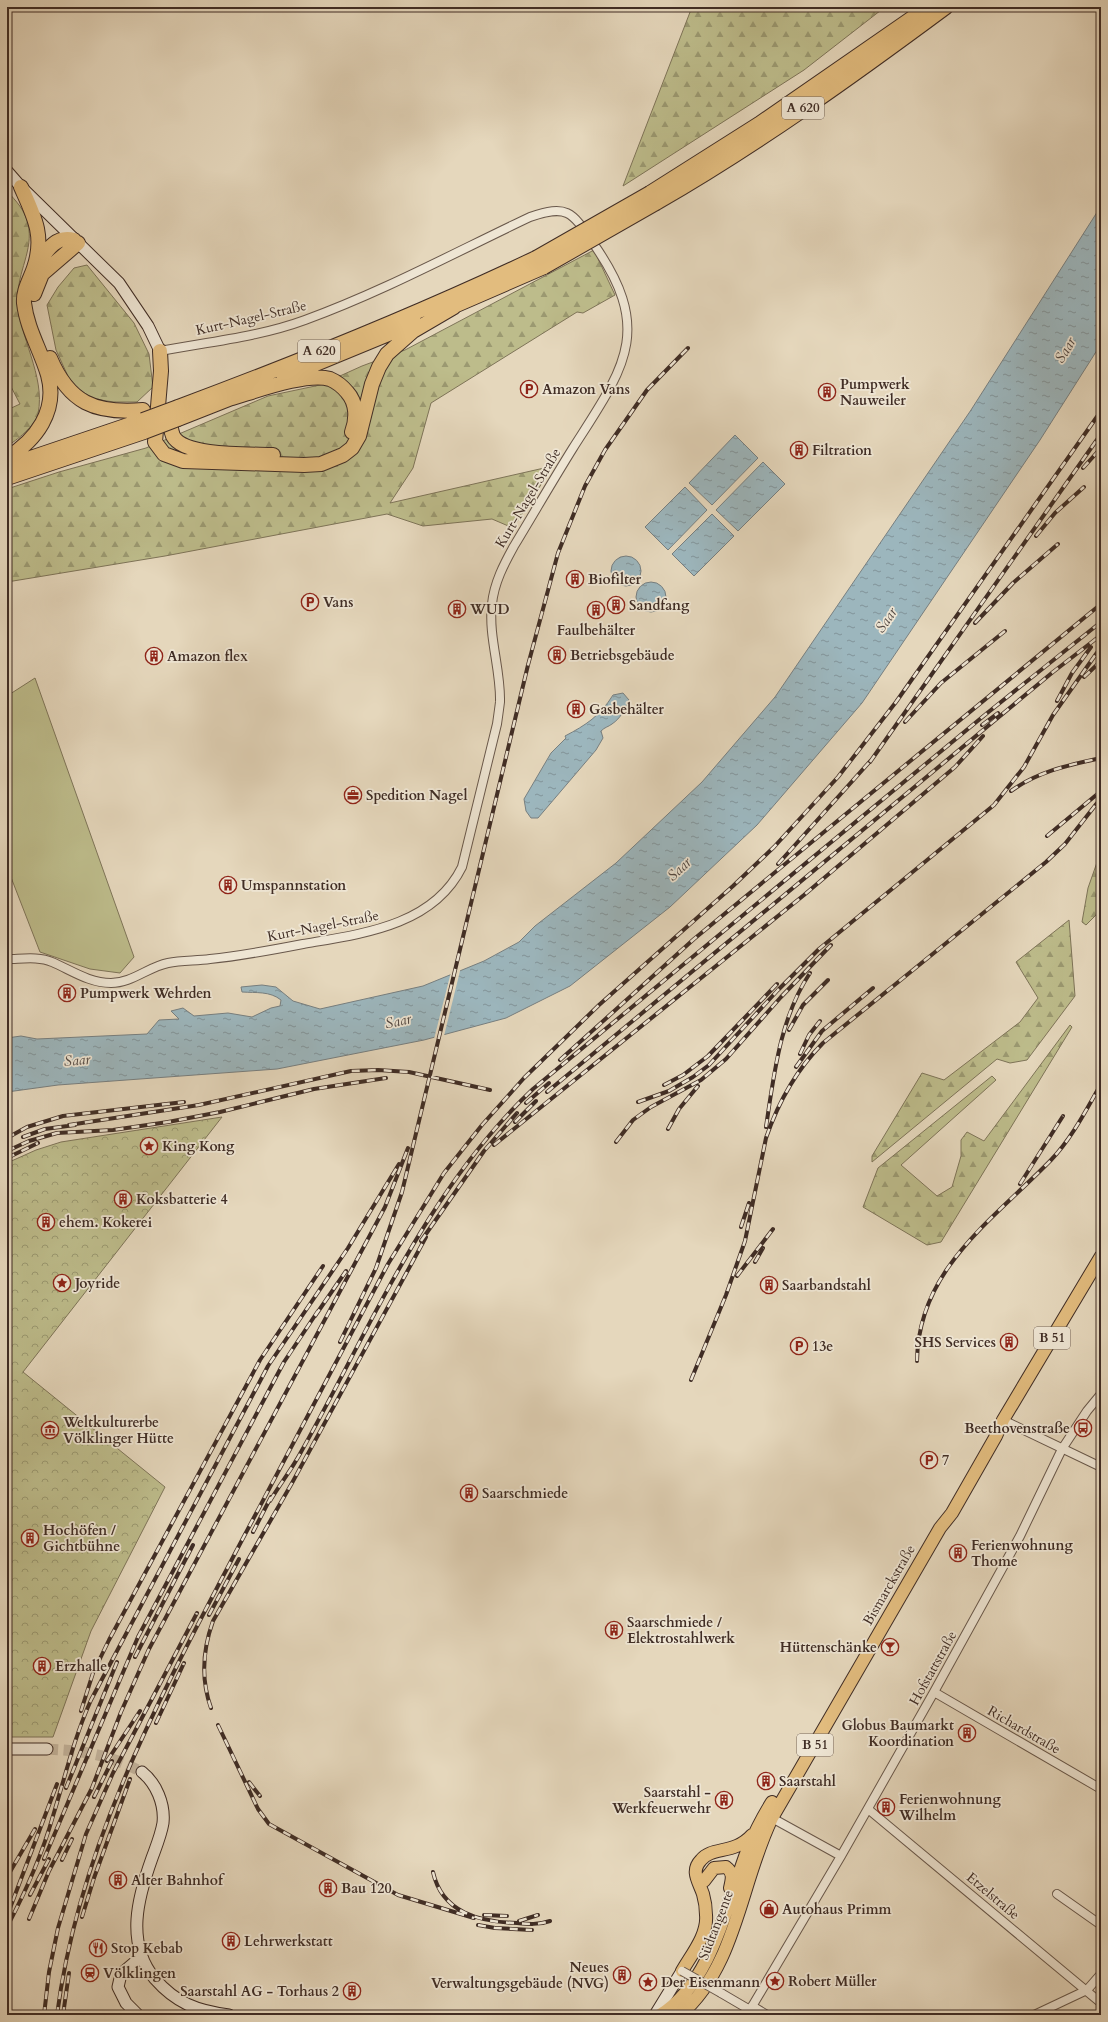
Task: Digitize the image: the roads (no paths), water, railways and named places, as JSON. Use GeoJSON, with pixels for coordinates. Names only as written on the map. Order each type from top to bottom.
{"type":"FeatureCollection","features":[{"type":"Feature","properties":{"kind":"highway","name":"A 620"},"geometry":{"type":"LineString","coordinates":[[7,466],[143,420],[178,410],[232,398],[454,307],[540,262],[653,198],[928,7]]}},
{"type":"Feature","properties":{"kind":"highway","name":"A 620"},"geometry":{"type":"LineString","coordinates":[[653,198],[692,182],[766,134],[946,7]]}},
{"type":"Feature","properties":{"kind":"highway"},"geometry":{"type":"LineString","coordinates":[[21,187],[37,223],[39,236],[34,268]]}},
{"type":"Feature","properties":{"kind":"highway"},"geometry":{"type":"LineString","coordinates":[[7,458],[21,449],[33,438],[42,425],[48,411],[51,393],[48,375],[28,321],[24,302],[26,285],[34,268],[48,248],[63,238],[76,241]]}},
{"type":"Feature","properties":{"kind":"highway"},"geometry":{"type":"LineString","coordinates":[[76,241],[42,274],[35,288],[32,303],[34,318],[55,371],[65,387],[77,398],[107,410],[143,420],[178,410]]}},
{"type":"Feature","properties":{"kind":"highway","name":"A 620"},"geometry":{"type":"LineString","coordinates":[[178,410],[203,398],[364,333],[487,281],[540,262]]}},
{"type":"Feature","properties":{"kind":"highway"},"geometry":{"type":"LineString","coordinates":[[160,351],[162,371],[155,442],[164,454],[184,461],[198,462],[321,464],[344,455],[352,448],[359,436],[372,384],[379,367],[387,354],[413,331],[454,307]]}},
{"type":"Feature","properties":{"kind":"highway"},"geometry":{"type":"LineString","coordinates":[[160,351],[165,370],[171,429],[178,442],[187,447],[214,452],[319,456],[331,453],[340,448],[347,441],[352,432],[356,419],[354,406],[350,395],[341,385],[323,378],[296,380],[232,398]]}},
{"type":"Feature","properties":{"kind":"highway","name":"A 620"},"geometry":{"type":"LineString","coordinates":[[7,478],[143,420]]}},
{"type":"Feature","properties":{"kind":"main road"},"geometry":{"type":"LineString","coordinates":[[7,171],[21,187],[119,283],[148,326],[160,351]]}},
{"type":"Feature","properties":{"kind":"main road","name":"Bismarckstraße"},"geometry":{"type":"LineString","coordinates":[[747,1863],[852,1682],[864,1658],[940,1528],[952,1513],[996,1436],[1003,1420],[1101,1256]]}},
{"type":"Feature","properties":{"kind":"main road","name":"Bismarckstraße"},"geometry":{"type":"LineString","coordinates":[[747,1863],[757,1830],[821,1719],[864,1658]]}},
{"type":"Feature","properties":{"kind":"main road"},"geometry":{"type":"LineString","coordinates":[[7,1749],[47,1749]]}},
{"type":"Feature","properties":{"kind":"main road"},"geometry":{"type":"LineString","coordinates":[[142,1772],[152,1782],[159,1797],[163,1821],[142,1888],[137,1917],[138,1943],[141,1957],[145,1966],[163,1988],[180,2001],[209,2012],[229,2015]]}},
{"type":"Feature","properties":{"kind":"main road"},"geometry":{"type":"LineString","coordinates":[[703,1894],[696,1877],[696,1868],[700,1861],[708,1854],[741,1845],[757,1830]]}},
{"type":"Feature","properties":{"kind":"main road"},"geometry":{"type":"LineString","coordinates":[[655,2015],[682,1971],[704,1929],[706,1916],[703,1894],[706,1866],[711,1862],[718,1860],[747,1863]]}},
{"type":"Feature","properties":{"kind":"main road","name":"Südtangente"},"geometry":{"type":"LineString","coordinates":[[660,2015],[679,2000],[696,1980],[747,1863]]}},
{"type":"Feature","properties":{"kind":"main road","name":"Südtangente"},"geometry":{"type":"LineString","coordinates":[[680,2015],[710,1981],[735,1924],[747,1863]]}},
{"type":"Feature","properties":{"kind":"main road"},"geometry":{"type":"LineString","coordinates":[[704,1881],[714,1868],[726,1867],[731,1871],[732,1876],[722,1920]]}},
{"type":"Feature","properties":{"kind":"main road"},"geometry":{"type":"LineString","coordinates":[[138,2015],[126,2002],[118,1987],[121,1974],[141,1957]]}},
{"type":"Feature","properties":{"kind":"street","name":"Kurt-Nagel-Straße"},"geometry":{"type":"LineString","coordinates":[[7,959],[47,960],[87,978],[113,983],[131,979],[153,968],[168,963],[238,956],[370,932],[420,912],[446,892],[457,878],[462,867],[498,717],[500,702],[492,622],[492,604],[495,586],[502,566],[603,403],[619,372],[628,333],[627,314],[613,275],[579,222],[573,216],[563,211],[548,211],[530,217],[388,285],[304,320],[234,338],[160,351]]}},
{"type":"Feature","properties":{"kind":"street","name":"Hofstattstraße"},"geometry":{"type":"LineString","coordinates":[[750,2010],[841,1856],[934,1692],[1020,1536],[1062,1449],[1087,1411],[1101,1394]]}},
{"type":"Feature","properties":{"kind":"street"},"geometry":{"type":"LineString","coordinates":[[1003,1420],[1101,1467]]}},
{"type":"Feature","properties":{"kind":"street","name":"Richardstraße"},"geometry":{"type":"LineString","coordinates":[[934,1692],[1101,1789]]}},
{"type":"Feature","properties":{"kind":"street","name":"Etzelstraße"},"geometry":{"type":"LineString","coordinates":[[868,1809],[1101,2003]]}},
{"type":"Feature","properties":{"kind":"street"},"geometry":{"type":"LineString","coordinates":[[772,1818],[841,1856]]}},
{"type":"Feature","properties":{"kind":"street"},"geometry":{"type":"LineString","coordinates":[[1057,1894],[1101,1925]]}},
{"type":"Feature","properties":{"kind":"street"},"geometry":{"type":"LineString","coordinates":[[682,1971],[750,2010],[767,2015]]}},
{"type":"Feature","properties":{"kind":"street"},"geometry":{"type":"LineString","coordinates":[[1034,2015],[1087,1990],[1101,1974]]}},
{"type":"Feature","properties":{"kind":"water","name":"Saar"},"geometry":{"type":"Polygon","coordinates":[[[1101,206],[1101,344],[1040,440],[862,703],[757,825],[670,907],[570,986],[506,1018],[424,1040],[277,1069],[58,1085],[7,1092],[7,1038],[21,1036],[37,1039],[147,1034],[159,1020],[179,1019],[171,1011],[183,1008],[194,1016],[228,1013],[252,1017],[271,1008],[280,1006],[281,1000],[272,995],[242,992],[241,987],[262,985],[276,987],[293,1001],[320,1009],[423,986],[484,961],[519,942],[535,926],[616,863],[702,782],[775,697],[971,410],[1101,206]]]}},
{"type":"Feature","properties":{"kind":"water"},"geometry":{"type":"Polygon","coordinates":[[[735,435],[758,458],[712,505],[689,483],[735,435]]]}},
{"type":"Feature","properties":{"kind":"water"},"geometry":{"type":"Polygon","coordinates":[[[763,462],[785,484],[738,531],[716,510],[763,462]]]}},
{"type":"Feature","properties":{"kind":"water"},"geometry":{"type":"Polygon","coordinates":[[[685,487],[707,510],[668,550],[645,527],[685,487]]]}},
{"type":"Feature","properties":{"kind":"water"},"geometry":{"type":"Polygon","coordinates":[[[712,514],[734,536],[694,576],[672,554],[712,514]]]}},
{"type":"Feature","properties":{"kind":"water"},"geometry":{"type":"Polygon","coordinates":[[[626,556],[637,560],[641,571],[637,582],[626,586],[615,582],[611,571],[615,560],[626,556]]]}},
{"type":"Feature","properties":{"kind":"water"},"geometry":{"type":"Polygon","coordinates":[[[651,582],[662,586],[666,597],[662,608],[651,612],[640,608],[636,597],[640,586],[651,582]]]}},
{"type":"Feature","properties":{"kind":"water"},"geometry":{"type":"Polygon","coordinates":[[[623,693],[629,700],[626,707],[618,719],[601,731],[603,738],[596,750],[538,818],[531,818],[526,811],[524,799],[551,753],[566,738],[565,736],[586,724],[598,714],[613,695],[623,693]]]}},
{"type":"Feature","properties":{"kind":"tunnel"},"geometry":{"type":"LineString","coordinates":[[47,1749],[96,1754],[118,1761],[142,1772]]}},
{"type":"Feature","properties":{"kind":"railway"},"geometry":{"type":"LineString","coordinates":[[340,1342],[376,1268],[402,1192],[528,665],[558,553],[585,486],[605,450],[647,390],[688,348]]}},
{"type":"Feature","properties":{"kind":"railway"},"geometry":{"type":"LineString","coordinates":[[57,2015],[68,1952],[84,1890],[104,1830],[154,1713],[211,1599],[388,1264],[444,1173],[482,1125],[524,1078],[599,1005],[733,886],[774,847],[838,777],[896,702],[1101,411]]}},
{"type":"Feature","properties":{"kind":"railway"},"geometry":{"type":"LineString","coordinates":[[870,762],[1101,434]]}},
{"type":"Feature","properties":{"kind":"railway"},"geometry":{"type":"LineString","coordinates":[[1083,468],[1101,448]]}},
{"type":"Feature","properties":{"kind":"railway"},"geometry":{"type":"LineString","coordinates":[[1036,536],[1055,513],[1084,487]]}},
{"type":"Feature","properties":{"kind":"railway"},"geometry":{"type":"LineString","coordinates":[[975,623],[1013,583],[1058,544]]}},
{"type":"Feature","properties":{"kind":"railway"},"geometry":{"type":"LineString","coordinates":[[560,1060],[694,939],[1101,604]]}},
{"type":"Feature","properties":{"kind":"railway"},"geometry":{"type":"LineString","coordinates":[[270,1501],[297,1458],[327,1405],[377,1309],[431,1215],[462,1170],[495,1128],[533,1089],[986,714],[1101,622]]}},
{"type":"Feature","properties":{"kind":"railway"},"geometry":{"type":"LineString","coordinates":[[905,722],[941,683],[1005,631]]}},
{"type":"Feature","properties":{"kind":"railway"},"geometry":{"type":"LineString","coordinates":[[547,1092],[1053,672],[1101,635]]}},
{"type":"Feature","properties":{"kind":"railway"},"geometry":{"type":"LineString","coordinates":[[1057,701],[1072,673],[1091,647]]}},
{"type":"Feature","properties":{"kind":"railway"},"geometry":{"type":"LineString","coordinates":[[638,1102],[669,1091],[693,1077],[709,1065],[778,990],[819,949],[994,805],[1024,767],[1053,715],[1101,647]]}},
{"type":"Feature","properties":{"kind":"railway"},"geometry":{"type":"LineString","coordinates":[[1084,677],[1101,661]]}},
{"type":"Feature","properties":{"kind":"railway"},"geometry":{"type":"LineString","coordinates":[[982,725],[998,713]]}},
{"type":"Feature","properties":{"kind":"railway"},"geometry":{"type":"LineString","coordinates":[[494,1145],[804,895],[955,767],[983,736]]}},
{"type":"Feature","properties":{"kind":"railway"},"geometry":{"type":"LineString","coordinates":[[778,864],[873,758]]}},
{"type":"Feature","properties":{"kind":"railway"},"geometry":{"type":"LineString","coordinates":[[1011,791],[1032,778],[1066,766],[1101,758]]}},
{"type":"Feature","properties":{"kind":"railway"},"geometry":{"type":"LineString","coordinates":[[1047,836],[1101,791]]}},
{"type":"Feature","properties":{"kind":"railway"},"geometry":{"type":"LineString","coordinates":[[691,1380],[726,1295],[745,1241],[766,1138],[782,1100],[804,1064],[823,1043],[1046,862],[1065,844],[1101,798]]}},
{"type":"Feature","properties":{"kind":"railway"},"geometry":{"type":"LineString","coordinates":[[616,1142],[633,1120],[651,1107],[701,1080],[726,1059],[781,997],[831,945]]}},
{"type":"Feature","properties":{"kind":"railway"},"geometry":{"type":"LineString","coordinates":[[766,1127],[772,1087],[785,1028],[800,990],[810,973]]}},
{"type":"Feature","properties":{"kind":"railway"},"geometry":{"type":"LineString","coordinates":[[789,1030],[803,1005],[828,980]]}},
{"type":"Feature","properties":{"kind":"railway"},"geometry":{"type":"LineString","coordinates":[[664,1085],[683,1075],[708,1056],[777,984]]}},
{"type":"Feature","properties":{"kind":"railway"},"geometry":{"type":"LineString","coordinates":[[796,1067],[822,1031],[873,988]]}},
{"type":"Feature","properties":{"kind":"railway"},"geometry":{"type":"LineString","coordinates":[[800,1054],[809,1035],[820,1021]]}},
{"type":"Feature","properties":{"kind":"railway"},"geometry":{"type":"LineString","coordinates":[[69,1125],[199,1105],[351,1071],[378,1070],[409,1072],[490,1090]]}},
{"type":"Feature","properties":{"kind":"railway"},"geometry":{"type":"LineString","coordinates":[[7,1151],[29,1141],[57,1133],[113,1130],[168,1122],[220,1112],[314,1089],[386,1078]]}},
{"type":"Feature","properties":{"kind":"railway"},"geometry":{"type":"LineString","coordinates":[[526,1103],[549,1083]]}},
{"type":"Feature","properties":{"kind":"railway"},"geometry":{"type":"LineString","coordinates":[[917,1361],[921,1328],[930,1299],[945,1273],[963,1248],[983,1226],[1059,1151],[1078,1124],[1101,1084]]}},
{"type":"Feature","properties":{"kind":"railway"},"geometry":{"type":"LineString","coordinates":[[668,1129],[679,1109],[698,1086]]}},
{"type":"Feature","properties":{"kind":"railway"},"geometry":{"type":"LineString","coordinates":[[515,1122],[536,1101]]}},
{"type":"Feature","properties":{"kind":"railway"},"geometry":{"type":"LineString","coordinates":[[7,1138],[27,1127],[63,1116],[184,1102]]}},
{"type":"Feature","properties":{"kind":"railway"},"geometry":{"type":"LineString","coordinates":[[421,1241],[484,1151],[517,1113]]}},
{"type":"Feature","properties":{"kind":"railway"},"geometry":{"type":"LineString","coordinates":[[1020,1184],[1063,1116]]}},
{"type":"Feature","properties":{"kind":"railway"},"geometry":{"type":"LineString","coordinates":[[23,1137],[45,1129],[75,1125]]}},
{"type":"Feature","properties":{"kind":"railway"},"geometry":{"type":"LineString","coordinates":[[7,1158],[38,1143]]}},
{"type":"Feature","properties":{"kind":"railway"},"geometry":{"type":"LineString","coordinates":[[29,1919],[49,1871],[92,1788],[121,1712],[149,1649],[385,1207],[408,1148]]}},
{"type":"Feature","properties":{"kind":"railway"},"geometry":{"type":"LineString","coordinates":[[7,1927],[39,1859],[75,1743],[91,1700],[268,1366],[348,1248],[399,1164]]}},
{"type":"Feature","properties":{"kind":"railway"},"geometry":{"type":"LineString","coordinates":[[741,1227],[749,1203]]}},
{"type":"Feature","properties":{"kind":"railway"},"geometry":{"type":"LineString","coordinates":[[737,1276],[773,1229]]}},
{"type":"Feature","properties":{"kind":"railway"},"geometry":{"type":"LineString","coordinates":[[211,1708],[206,1687],[204,1664],[207,1642],[213,1621],[292,1483],[426,1237]]}},
{"type":"Feature","properties":{"kind":"railway"},"geometry":{"type":"LineString","coordinates":[[755,1262],[763,1248]]}},
{"type":"Feature","properties":{"kind":"railway"},"geometry":{"type":"LineString","coordinates":[[81,1711],[93,1673],[109,1640],[260,1360],[323,1266]]}},
{"type":"Feature","properties":{"kind":"railway"},"geometry":{"type":"LineString","coordinates":[[315,1316],[346,1271]]}},
{"type":"Feature","properties":{"kind":"railway"},"geometry":{"type":"LineString","coordinates":[[44,1859],[138,1637],[284,1362],[318,1311]]}},
{"type":"Feature","properties":{"kind":"railway"},"geometry":{"type":"LineString","coordinates":[[253,1532],[271,1497]]}},
{"type":"Feature","properties":{"kind":"railway"},"geometry":{"type":"LineString","coordinates":[[135,1657],[193,1545]]}},
{"type":"Feature","properties":{"kind":"railway"},"geometry":{"type":"LineString","coordinates":[[209,1615],[239,1559]]}},
{"type":"Feature","properties":{"kind":"railway"},"geometry":{"type":"LineString","coordinates":[[44,2015],[49,1972],[58,1928],[86,1834],[113,1773],[197,1613]]}},
{"type":"Feature","properties":{"kind":"railway"},"geometry":{"type":"LineString","coordinates":[[66,1788],[117,1662]]}},
{"type":"Feature","properties":{"kind":"railway"},"geometry":{"type":"LineString","coordinates":[[156,1723],[184,1663]]}},
{"type":"Feature","properties":{"kind":"railway"},"geometry":{"type":"LineString","coordinates":[[107,1761],[140,1711]]}},
{"type":"Feature","properties":{"kind":"railway"},"geometry":{"type":"LineString","coordinates":[[218,1725],[258,1809],[269,1824],[398,1895],[474,1918]]}},
{"type":"Feature","properties":{"kind":"railway"},"geometry":{"type":"LineString","coordinates":[[94,1797],[112,1761]]}},
{"type":"Feature","properties":{"kind":"railway"},"geometry":{"type":"LineString","coordinates":[[82,1917],[94,1878],[130,1779]]}},
{"type":"Feature","properties":{"kind":"railway"},"geometry":{"type":"LineString","coordinates":[[249,1782],[260,1796]]}},
{"type":"Feature","properties":{"kind":"railway"},"geometry":{"type":"LineString","coordinates":[[7,1916],[57,1784]]}},
{"type":"Feature","properties":{"kind":"railway"},"geometry":{"type":"LineString","coordinates":[[7,1877],[35,1829]]}},
{"type":"Feature","properties":{"kind":"railway"},"geometry":{"type":"LineString","coordinates":[[62,1860],[72,1839]]}},
{"type":"Feature","properties":{"kind":"railway"},"geometry":{"type":"LineString","coordinates":[[30,1895],[49,1859]]}},
{"type":"Feature","properties":{"kind":"railway"},"geometry":{"type":"LineString","coordinates":[[433,1872],[438,1886],[445,1897],[454,1906],[464,1912],[477,1917],[503,1922],[534,1924],[550,1921]]}},
{"type":"Feature","properties":{"kind":"railway"},"geometry":{"type":"LineString","coordinates":[[484,1915],[507,1916]]}},
{"type":"Feature","properties":{"kind":"railway"},"geometry":{"type":"LineString","coordinates":[[519,1921],[538,1915]]}},
{"type":"Feature","properties":{"kind":"railway"},"geometry":{"type":"LineString","coordinates":[[478,1925],[495,1928],[532,1930]]}},
{"type":"Feature","properties":{"kind":"railway"},"geometry":{"type":"LineString","coordinates":[[63,2015],[69,1973]]}},
{"type":"Feature","properties":{"kind":"place","name":"Amazon Vans"},"geometry":{"type":"Point","coordinates":[529,389]}},
{"type":"Feature","properties":{"kind":"place","name":"Pumpwerk Nauweiler"},"geometry":{"type":"Point","coordinates":[827,392]}},
{"type":"Feature","properties":{"kind":"place","name":"Filtration"},"geometry":{"type":"Point","coordinates":[799,450]}},
{"type":"Feature","properties":{"kind":"place","name":"Biofilter"},"geometry":{"type":"Point","coordinates":[575,579]}},
{"type":"Feature","properties":{"kind":"place","name":"Vans"},"geometry":{"type":"Point","coordinates":[310,602]}},
{"type":"Feature","properties":{"kind":"place","name":"Sandfang"},"geometry":{"type":"Point","coordinates":[616,605]}},
{"type":"Feature","properties":{"kind":"place","name":"WUD"},"geometry":{"type":"Point","coordinates":[457,609]}},
{"type":"Feature","properties":{"kind":"place","name":"Faulbehälter"},"geometry":{"type":"Point","coordinates":[596,610]}},
{"type":"Feature","properties":{"kind":"place","name":"Betriebsgebäude"},"geometry":{"type":"Point","coordinates":[557,655]}},
{"type":"Feature","properties":{"kind":"place","name":"Amazon flex"},"geometry":{"type":"Point","coordinates":[154,656]}},
{"type":"Feature","properties":{"kind":"place","name":"Gasbehälter"},"geometry":{"type":"Point","coordinates":[576,709]}},
{"type":"Feature","properties":{"kind":"place","name":"Spedition Nagel"},"geometry":{"type":"Point","coordinates":[353,795]}},
{"type":"Feature","properties":{"kind":"place","name":"Umspannstation"},"geometry":{"type":"Point","coordinates":[228,885]}},
{"type":"Feature","properties":{"kind":"place","name":"Pumpwerk Wehrden"},"geometry":{"type":"Point","coordinates":[67,993]}},
{"type":"Feature","properties":{"kind":"place","name":"King Kong"},"geometry":{"type":"Point","coordinates":[149,1146]}},
{"type":"Feature","properties":{"kind":"place","name":"Koksbatterie 4"},"geometry":{"type":"Point","coordinates":[123,1199]}},
{"type":"Feature","properties":{"kind":"place","name":"ehem. Kokerei"},"geometry":{"type":"Point","coordinates":[46,1222]}},
{"type":"Feature","properties":{"kind":"place","name":"Joyride"},"geometry":{"type":"Point","coordinates":[62,1283]}},
{"type":"Feature","properties":{"kind":"place","name":"Saarbandstahl"},"geometry":{"type":"Point","coordinates":[769,1285]}},
{"type":"Feature","properties":{"kind":"place","name":"SHS Services"},"geometry":{"type":"Point","coordinates":[1009,1342]}},
{"type":"Feature","properties":{"kind":"place","name":"13e"},"geometry":{"type":"Point","coordinates":[799,1346]}},
{"type":"Feature","properties":{"kind":"place","name":"Beethovenstraße"},"geometry":{"type":"Point","coordinates":[1083,1428]}},
{"type":"Feature","properties":{"kind":"place","name":"Weltkulturerbe Völklinger Hütte"},"geometry":{"type":"Point","coordinates":[50,1430]}},
{"type":"Feature","properties":{"kind":"place","name":"7"},"geometry":{"type":"Point","coordinates":[929,1460]}},
{"type":"Feature","properties":{"kind":"place","name":"Saarschmiede"},"geometry":{"type":"Point","coordinates":[469,1493]}},
{"type":"Feature","properties":{"kind":"place","name":"Hochöfen / Gichtbühne"},"geometry":{"type":"Point","coordinates":[30,1538]}},
{"type":"Feature","properties":{"kind":"place","name":"Ferienwohnung Thome"},"geometry":{"type":"Point","coordinates":[958,1553]}},
{"type":"Feature","properties":{"kind":"place","name":"Saarschmiede / Elektrostahlwerk"},"geometry":{"type":"Point","coordinates":[614,1630]}},
{"type":"Feature","properties":{"kind":"place","name":"Hüttenschänke"},"geometry":{"type":"Point","coordinates":[890,1647]}},
{"type":"Feature","properties":{"kind":"place","name":"Erzhalle"},"geometry":{"type":"Point","coordinates":[42,1666]}},
{"type":"Feature","properties":{"kind":"place","name":"Globus Baumarkt Koordination"},"geometry":{"type":"Point","coordinates":[967,1733]}},
{"type":"Feature","properties":{"kind":"place","name":"Saarstahl"},"geometry":{"type":"Point","coordinates":[766,1781]}},
{"type":"Feature","properties":{"kind":"place","name":"Saarstahl - Werkfeuerwehr"},"geometry":{"type":"Point","coordinates":[724,1800]}},
{"type":"Feature","properties":{"kind":"place","name":"Ferienwohnung Wilhelm"},"geometry":{"type":"Point","coordinates":[886,1807]}},
{"type":"Feature","properties":{"kind":"place","name":"Alter Bahnhof"},"geometry":{"type":"Point","coordinates":[118,1880]}},
{"type":"Feature","properties":{"kind":"place","name":"Bau 120"},"geometry":{"type":"Point","coordinates":[328,1888]}},
{"type":"Feature","properties":{"kind":"place","name":"Autohaus Primm"},"geometry":{"type":"Point","coordinates":[769,1909]}},
{"type":"Feature","properties":{"kind":"place","name":"Lehrwerkstatt"},"geometry":{"type":"Point","coordinates":[231,1941]}},
{"type":"Feature","properties":{"kind":"place","name":"Stop Kebab"},"geometry":{"type":"Point","coordinates":[98,1948]}},
{"type":"Feature","properties":{"kind":"place","name":"Völklingen"},"geometry":{"type":"Point","coordinates":[90,1973]}},
{"type":"Feature","properties":{"kind":"place","name":"Neues Verwaltungsgebäude (NVG)"},"geometry":{"type":"Point","coordinates":[622,1975]}},
{"type":"Feature","properties":{"kind":"place","name":"Robert Müller"},"geometry":{"type":"Point","coordinates":[775,1981]}},
{"type":"Feature","properties":{"kind":"place","name":"Der Eisenmann"},"geometry":{"type":"Point","coordinates":[648,1982]}},
{"type":"Feature","properties":{"kind":"place","name":"Saarstahl AG - Torhaus 2"},"geometry":{"type":"Point","coordinates":[352,1991]}}]}
